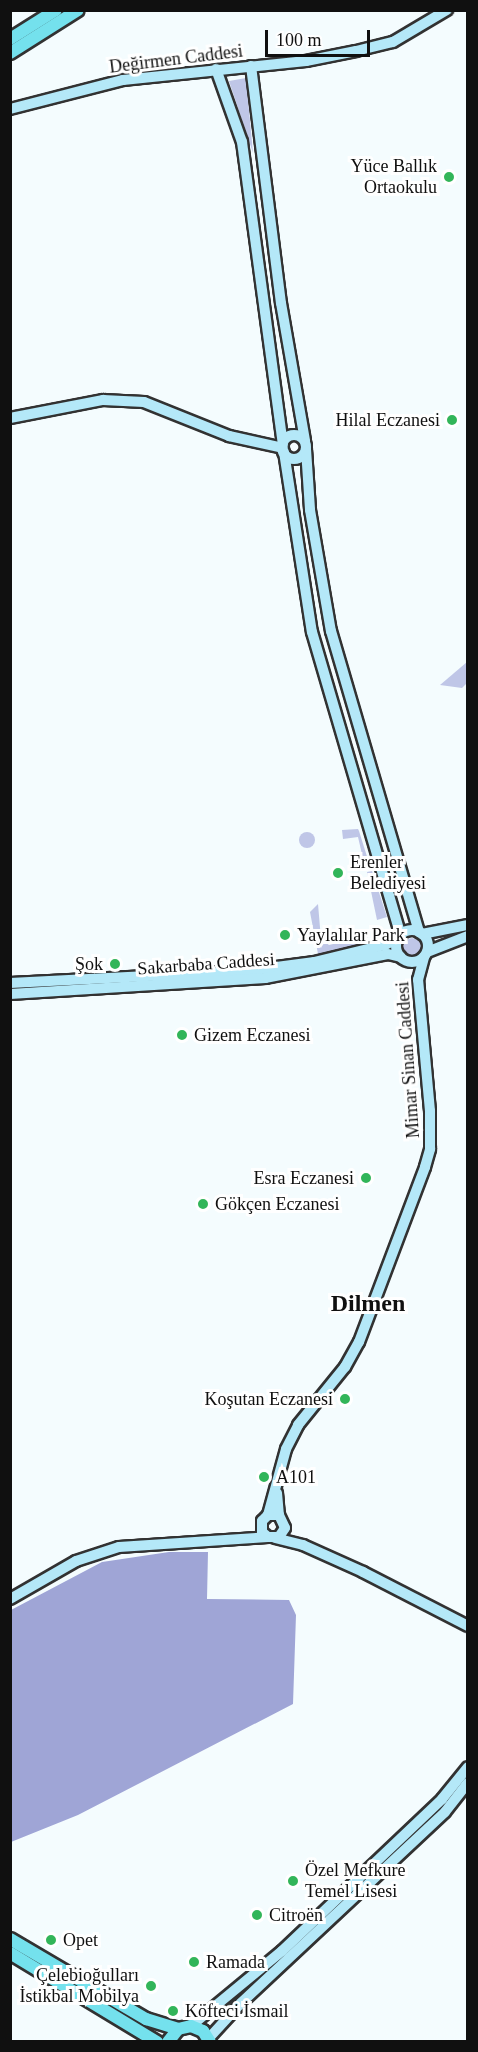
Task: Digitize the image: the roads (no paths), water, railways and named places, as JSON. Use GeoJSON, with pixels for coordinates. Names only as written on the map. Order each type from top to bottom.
{"type":"FeatureCollection","features":[{"type":"Feature","properties":{"kind":"main road"},"geometry":{"type":"LineString","coordinates":[[10,39],[56,10]]}},
{"type":"Feature","properties":{"kind":"main road"},"geometry":{"type":"LineString","coordinates":[[10,53],[78,10]]}},
{"type":"Feature","properties":{"kind":"main road","name":"Değirmen Caddesi"},"geometry":{"type":"LineString","coordinates":[[10,110],[123,80],[306,61],[393,42],[447,10]]}},
{"type":"Feature","properties":{"kind":"main road"},"geometry":{"type":"LineString","coordinates":[[251,66],[281,303],[305,445],[310,510],[331,631],[420,933],[427,942],[425,955]]}},
{"type":"Feature","properties":{"kind":"main road"},"geometry":{"type":"LineString","coordinates":[[216,69],[242,142],[283,448],[312,632],[400,937],[397,948],[403,959],[419,1016]]}},
{"type":"Feature","properties":{"kind":"main road"},"geometry":{"type":"LineString","coordinates":[[10,418],[103,400],[144,402],[229,436],[283,448],[294,459],[305,445]]}},
{"type":"Feature","properties":{"kind":"main road"},"geometry":{"type":"LineString","coordinates":[[283,448],[291,436],[305,445]]}},
{"type":"Feature","properties":{"kind":"main road"},"geometry":{"type":"LineString","coordinates":[[400,937],[409,931],[420,933],[468,925]]}},
{"type":"Feature","properties":{"kind":"main road"},"geometry":{"type":"LineString","coordinates":[[403,959],[415,962],[425,955],[468,936]]}},
{"type":"Feature","properties":{"kind":"main road","name":"Sakarbaba Caddesi"},"geometry":{"type":"LineString","coordinates":[[10,983],[246,971],[314,962],[386,945],[400,937]]}},
{"type":"Feature","properties":{"kind":"main road","name":"Sakarbaba Caddesi"},"geometry":{"type":"LineString","coordinates":[[10,994],[265,978],[388,954],[403,959]]}},
{"type":"Feature","properties":{"kind":"main road","name":"Mimar Sinan Caddesi"},"geometry":{"type":"LineString","coordinates":[[269,1518],[286,1449],[298,1425],[345,1367],[359,1341],[430,1149],[430,1111],[419,1016],[418,973],[425,955]]}},
{"type":"Feature","properties":{"kind":"main road"},"geometry":{"type":"LineString","coordinates":[[269,1518],[285,1528],[303,1545]]}},
{"type":"Feature","properties":{"kind":"main road"},"geometry":{"type":"LineString","coordinates":[[243,1538],[269,1518]]}},
{"type":"Feature","properties":{"kind":"main road"},"geometry":{"type":"LineString","coordinates":[[269,1518],[271,1538]]}},
{"type":"Feature","properties":{"kind":"main road"},"geometry":{"type":"LineString","coordinates":[[271,1538],[285,1528]]}},
{"type":"Feature","properties":{"kind":"main road"},"geometry":{"type":"LineString","coordinates":[[10,1599],[76,1561],[118,1547],[271,1538],[303,1545],[468,1626]]}},
{"type":"Feature","properties":{"kind":"main road"},"geometry":{"type":"LineString","coordinates":[[10,1939],[137,2014],[178,2029],[191,2026],[282,1951],[442,1799],[468,1767]]}},
{"type":"Feature","properties":{"kind":"main road"},"geometry":{"type":"LineString","coordinates":[[191,2026],[210,2040],[241,2003],[445,1812],[468,1783]]}},
{"type":"Feature","properties":{"kind":"main road"},"geometry":{"type":"LineString","coordinates":[[10,1953],[158,2042]]}},
{"type":"Feature","properties":{"kind":"main road"},"geometry":{"type":"LineString","coordinates":[[168,2042],[178,2029]]}},
{"type":"Feature","properties":{"kind":"place","name":"Yüce Ballık Ortaokulu"},"geometry":{"type":"Point","coordinates":[449,177]}},
{"type":"Feature","properties":{"kind":"place","name":"Hilal Eczanesi"},"geometry":{"type":"Point","coordinates":[452,420]}},
{"type":"Feature","properties":{"kind":"place","name":"Erenler Belediyesi"},"geometry":{"type":"Point","coordinates":[338,873]}},
{"type":"Feature","properties":{"kind":"place","name":"Yaylalılar Park"},"geometry":{"type":"Point","coordinates":[285,935]}},
{"type":"Feature","properties":{"kind":"place","name":"Şok"},"geometry":{"type":"Point","coordinates":[115,964]}},
{"type":"Feature","properties":{"kind":"place","name":"Gizem Eczanesi"},"geometry":{"type":"Point","coordinates":[182,1035]}},
{"type":"Feature","properties":{"kind":"place","name":"Esra Eczanesi"},"geometry":{"type":"Point","coordinates":[366,1178]}},
{"type":"Feature","properties":{"kind":"place","name":"Gökçen Eczanesi"},"geometry":{"type":"Point","coordinates":[203,1204]}},
{"type":"Feature","properties":{"kind":"place","name":"Koşutan Eczanesi"},"geometry":{"type":"Point","coordinates":[345,1399]}},
{"type":"Feature","properties":{"kind":"place","name":"A101"},"geometry":{"type":"Point","coordinates":[264,1477]}},
{"type":"Feature","properties":{"kind":"place","name":"Özel Mefkure Temel Lisesi"},"geometry":{"type":"Point","coordinates":[293,1881]}},
{"type":"Feature","properties":{"kind":"place","name":"Citroën"},"geometry":{"type":"Point","coordinates":[257,1915]}},
{"type":"Feature","properties":{"kind":"place","name":"Opet"},"geometry":{"type":"Point","coordinates":[51,1940]}},
{"type":"Feature","properties":{"kind":"place","name":"Ramada"},"geometry":{"type":"Point","coordinates":[194,1962]}},
{"type":"Feature","properties":{"kind":"place","name":"Çelebioğulları İstikbal Mobilya"},"geometry":{"type":"Point","coordinates":[151,1986]}},
{"type":"Feature","properties":{"kind":"place","name":"Köfteci İsmail"},"geometry":{"type":"Point","coordinates":[173,2011]}},
{"type":"Feature","properties":{"kind":"district","name":"Dilmen"},"geometry":{"type":"Point","coordinates":[368,1304]}}]}
